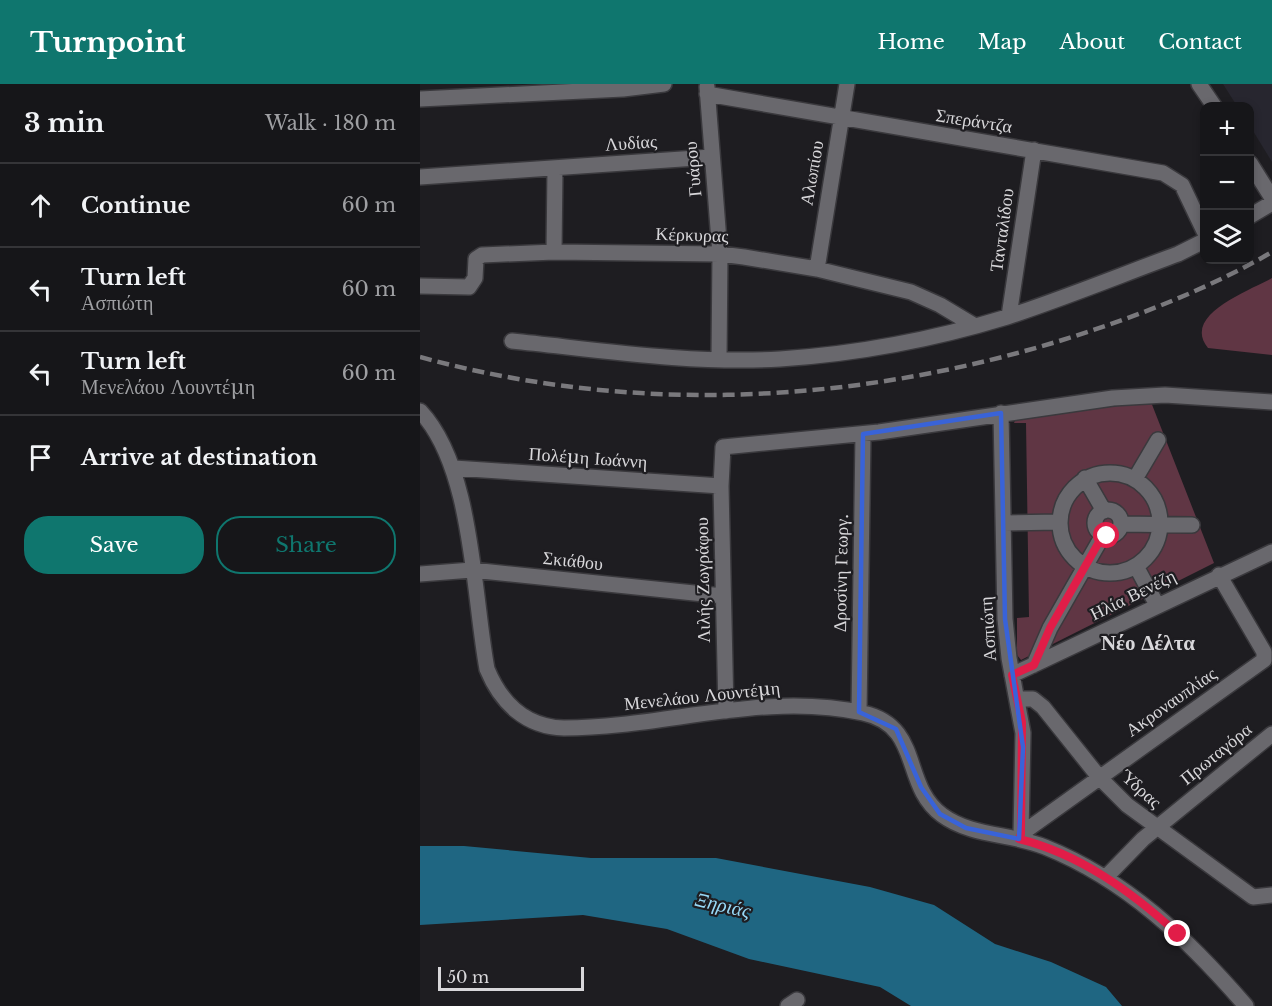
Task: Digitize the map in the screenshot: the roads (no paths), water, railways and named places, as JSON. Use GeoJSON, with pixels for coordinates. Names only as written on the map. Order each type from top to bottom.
{"type":"FeatureCollection","features":[{"type":"Feature","properties":{"kind":"street"},"geometry":{"type":"LineString","coordinates":[[420,99],[623,89],[664,84]]}},
{"type":"Feature","properties":{"kind":"street","name":"Αλωπίου"},"geometry":{"type":"LineString","coordinates":[[817,269],[847,84]]}},
{"type":"Feature","properties":{"kind":"street"},"geometry":{"type":"LineString","coordinates":[[1199,84],[1211,102]]}},
{"type":"Feature","properties":{"kind":"street","name":"Σπεράντζα"},"geometry":{"type":"LineString","coordinates":[[707,89],[842,119],[1034,150],[1169,176],[1182,185],[1200,223]]}},
{"type":"Feature","properties":{"kind":"street","name":"Γυάρου"},"geometry":{"type":"LineString","coordinates":[[707,89],[720,254],[719,358]]}},
{"type":"Feature","properties":{"kind":"street","name":"Τανταλίδου"},"geometry":{"type":"LineString","coordinates":[[1009,316],[1034,150]]}},
{"type":"Feature","properties":{"kind":"street","name":"Λυδίας"},"geometry":{"type":"LineString","coordinates":[[420,177],[711,157]]}},
{"type":"Feature","properties":{"kind":"street"},"geometry":{"type":"LineString","coordinates":[[554,252],[555,169]]}},
{"type":"Feature","properties":{"kind":"street"},"geometry":{"type":"LineString","coordinates":[[1254,170],[1272,200],[1254,213]]}},
{"type":"Feature","properties":{"kind":"street"},"geometry":{"type":"LineString","coordinates":[[512,341],[666,357],[779,359],[934,337],[1009,316],[1178,254],[1200,243]]}},
{"type":"Feature","properties":{"kind":"street","name":"Κέρκυρας"},"geometry":{"type":"LineString","coordinates":[[420,286],[469,287],[475,278],[476,259],[482,255],[554,252],[720,254],[817,269],[911,292],[940,305],[975,326]]}},
{"type":"Feature","properties":{"kind":"street"},"geometry":{"type":"LineString","coordinates":[[862,434],[1113,398],[1150,396],[1272,402]]}},
{"type":"Feature","properties":{"kind":"street","name":"Μενελάου Λουντέμη"},"geometry":{"type":"LineString","coordinates":[[420,411],[440,436],[453,468],[488,669],[505,701],[526,718],[539,725],[572,728],[794,706],[859,712],[882,718],[896,729],[921,787],[940,814],[966,828],[1020,837],[1059,853],[1106,877],[1153,911],[1188,942],[1246,1006]]}},
{"type":"Feature","properties":{"kind":"street","name":"Ασπιώτη"},"geometry":{"type":"LineString","coordinates":[[1001,413],[1005,620],[1023,747],[1020,837]]}},
{"type":"Feature","properties":{"kind":"street","name":"Λιλής Ζωγράφου"},"geometry":{"type":"LineString","coordinates":[[726,711],[721,449],[725,446],[862,434]]}},
{"type":"Feature","properties":{"kind":"street","name":"Δροσίνη Γεωργ."},"geometry":{"type":"LineString","coordinates":[[859,712],[862,434]]}},
{"type":"Feature","properties":{"kind":"street"},"geometry":{"type":"LineString","coordinates":[[1135,479],[1158,440]]}},
{"type":"Feature","properties":{"kind":"street","name":"Πολέμη Ιωάννη"},"geometry":{"type":"LineString","coordinates":[[453,468],[721,486]]}},
{"type":"Feature","properties":{"kind":"street"},"geometry":{"type":"LineString","coordinates":[[1115,472],[1135,479],[1155,499],[1160,524],[1155,545],[1136,566],[1108,573],[1085,566],[1068,550],[1059,522],[1066,497],[1085,478],[1095,474],[1115,472]]}},
{"type":"Feature","properties":{"kind":"street"},"geometry":{"type":"LineString","coordinates":[[1085,478],[1104,511]]}},
{"type":"Feature","properties":{"kind":"street"},"geometry":{"type":"LineString","coordinates":[[1104,511],[1116,513],[1121,524]]}},
{"type":"Feature","properties":{"kind":"street"},"geometry":{"type":"LineString","coordinates":[[1103,535],[1096,525],[1098,517],[1104,511]]}},
{"type":"Feature","properties":{"kind":"street"},"geometry":{"type":"LineString","coordinates":[[1004,523],[1059,522]]}},
{"type":"Feature","properties":{"kind":"street"},"geometry":{"type":"LineString","coordinates":[[1121,524],[1192,525]]}},
{"type":"Feature","properties":{"kind":"street"},"geometry":{"type":"LineString","coordinates":[[1103,535],[1115,534],[1121,524]]}},
{"type":"Feature","properties":{"kind":"street"},"geometry":{"type":"LineString","coordinates":[[1034,665],[1050,628],[1103,535]]}},
{"type":"Feature","properties":{"kind":"street","name":"Ηλία Βενέζη"},"geometry":{"type":"LineString","coordinates":[[1012,675],[1219,575],[1271,555]]}},
{"type":"Feature","properties":{"kind":"street"},"geometry":{"type":"LineString","coordinates":[[1136,566],[1157,605]]}},
{"type":"Feature","properties":{"kind":"street","name":"Σκιάθου"},"geometry":{"type":"LineString","coordinates":[[420,574],[472,570],[723,596]]}},
{"type":"Feature","properties":{"kind":"street","name":"Ακροναυπλίας"},"geometry":{"type":"LineString","coordinates":[[1020,837],[1099,777],[1264,660],[1264,652],[1219,575]]}},
{"type":"Feature","properties":{"kind":"street","name":"Ύδρας"},"geometry":{"type":"LineString","coordinates":[[1017,699],[1033,699],[1043,707],[1099,777],[1127,805],[1156,828],[1253,897],[1272,895]]}},
{"type":"Feature","properties":{"kind":"street","name":"Πρωταγόρα"},"geometry":{"type":"LineString","coordinates":[[1106,877],[1156,828],[1272,734]]}},
{"type":"Feature","properties":{"kind":"water","name":"Ξηριάς"},"geometry":{"type":"Polygon","coordinates":[[[420,846],[464,846],[591,858],[716,858],[870,887],[934,905],[995,944],[1051,962],[1106,987],[1122,1006],[911,1006],[880,987],[749,959],[667,929],[583,915],[420,925],[420,846]]]}},
{"type":"Feature","properties":{"kind":"railway"},"geometry":{"type":"LineString","coordinates":[[420,357],[501,376],[583,388],[665,394],[748,394],[830,388],[911,377],[992,360],[1072,337],[1175,300],[1272,252]]}},
{"type":"Feature","properties":{"kind":"district","name":"Νέο Δέλτα"},"geometry":{"type":"Point","coordinates":[1148,643]}}]}
